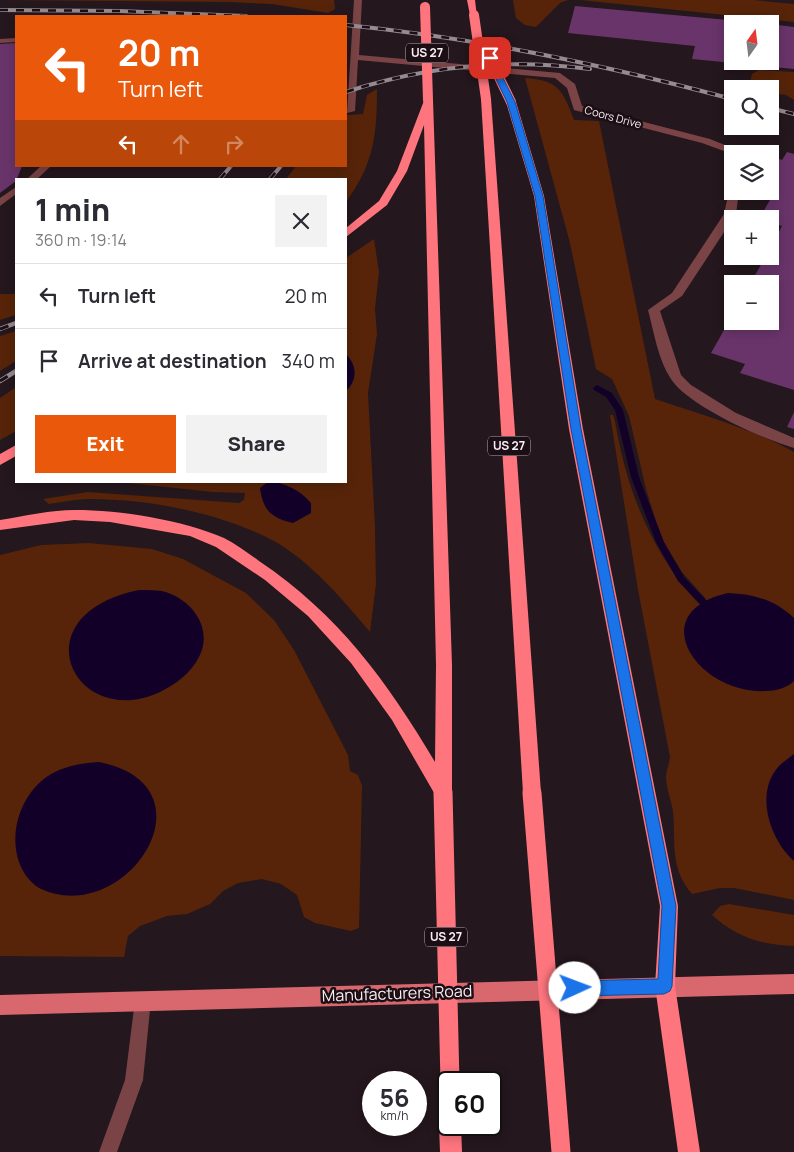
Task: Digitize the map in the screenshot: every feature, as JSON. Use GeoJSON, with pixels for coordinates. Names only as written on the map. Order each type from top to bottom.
{"type":"FeatureCollection","features":[{"type":"Feature","properties":{"kind":"highway","name":"US 27"},"geometry":{"type":"LineString","coordinates":[[471,0],[486,99],[532,793],[561,1152]]}},
{"type":"Feature","properties":{"kind":"highway","name":"US 27"},"geometry":{"type":"LineString","coordinates":[[425,3],[444,665],[443,792],[450,1071]]}},
{"type":"Feature","properties":{"kind":"highway"},"geometry":{"type":"LineString","coordinates":[[476,28],[511,102],[539,196],[578,439],[669,906],[664,986],[689,1152]]}},
{"type":"Feature","properties":{"kind":"highway"},"geometry":{"type":"LineString","coordinates":[[347,233],[383,203],[402,171],[428,100]]}},
{"type":"Feature","properties":{"kind":"highway"},"geometry":{"type":"LineString","coordinates":[[0,460],[15,451]]}},
{"type":"Feature","properties":{"kind":"highway"},"geometry":{"type":"LineString","coordinates":[[0,525],[74,515],[110,517],[192,531],[221,543],[270,576],[314,612],[358,658],[398,716],[443,792]]}},
{"type":"Feature","properties":{"kind":"highway"},"geometry":{"type":"LineString","coordinates":[[450,1136],[451,1152]]}},
{"type":"Feature","properties":{"kind":"main road","name":"Manufacturers Road"},"geometry":{"type":"LineString","coordinates":[[0,1005],[794,984]]}},
{"type":"Feature","properties":{"kind":"street"},"geometry":{"type":"LineString","coordinates":[[350,111],[358,0]]}},
{"type":"Feature","properties":{"kind":"street","name":"Coors Drive"},"geometry":{"type":"LineString","coordinates":[[353,57],[558,75],[566,78],[572,84],[577,108],[706,141],[724,148]]}},
{"type":"Feature","properties":{"kind":"street"},"geometry":{"type":"LineString","coordinates":[[732,200],[730,214],[676,296],[654,310],[676,378],[712,406],[773,436],[794,443]]}},
{"type":"Feature","properties":{"kind":"lane"},"geometry":{"type":"LineString","coordinates":[[0,41],[15,40]]}},
{"type":"Feature","properties":{"kind":"lane"},"geometry":{"type":"LineString","coordinates":[[32,178],[45,167]]}},
{"type":"Feature","properties":{"kind":"lane"},"geometry":{"type":"LineString","coordinates":[[0,203],[15,191]]}},
{"type":"Feature","properties":{"kind":"lane"},"geometry":{"type":"LineString","coordinates":[[108,1152],[134,1080],[144,1000]]}},
{"type":"Feature","properties":{"kind":"shaded area"},"geometry":{"type":"Polygon","coordinates":[[[0,0],[334,0],[335,9],[328,13],[272,4],[230,2],[0,0]]]}},
{"type":"Feature","properties":{"kind":"shaded area"},"geometry":{"type":"Polygon","coordinates":[[[513,0],[568,0],[560,3],[536,27],[525,25],[516,18],[513,0]]]}},
{"type":"Feature","properties":{"kind":"shaded area"},"geometry":{"type":"Polygon","coordinates":[[[580,0],[753,0],[794,4],[794,22],[779,20],[779,15],[726,15],[580,0]]]}},
{"type":"Feature","properties":{"kind":"shaded area"},"geometry":{"type":"Polygon","coordinates":[[[759,70],[794,72],[794,100],[786,95],[779,94],[779,80],[751,80],[752,74],[759,70]]]}},
{"type":"Feature","properties":{"kind":"shaded area"},"geometry":{"type":"Polygon","coordinates":[[[525,78],[545,81],[558,89],[563,94],[574,120],[599,121],[655,399],[743,429],[794,452],[794,900],[734,888],[720,888],[692,894],[680,874],[675,854],[673,811],[666,780],[670,757],[638,590],[610,415],[613,415],[615,421],[626,471],[634,496],[655,542],[682,585],[699,604],[706,599],[682,572],[661,538],[646,489],[629,416],[612,379],[596,369],[570,243],[525,78]]]}},
{"type":"Feature","properties":{"kind":"shaded area"},"geometry":{"type":"Polygon","coordinates":[[[377,89],[375,135],[363,175],[347,200],[347,178],[287,178],[295,167],[347,167],[347,115],[363,114],[367,95],[377,89]]]}},
{"type":"Feature","properties":{"kind":"shaded area"},"geometry":{"type":"Polygon","coordinates":[[[374,239],[379,272],[375,309],[377,334],[368,393],[376,584],[370,632],[338,595],[301,559],[274,541],[253,531],[208,515],[161,505],[90,499],[49,504],[43,499],[88,492],[239,503],[244,500],[245,493],[213,492],[128,483],[347,483],[347,257],[374,239]]]}},
{"type":"Feature","properties":{"kind":"shaded area"},"geometry":{"type":"Polygon","coordinates":[[[0,294],[15,294],[15,315],[0,320],[0,294]]]}},
{"type":"Feature","properties":{"kind":"shaded area"},"geometry":{"type":"Polygon","coordinates":[[[15,331],[15,362],[0,371],[0,336],[15,331]]]}},
{"type":"Feature","properties":{"kind":"shaded area"},"geometry":{"type":"Polygon","coordinates":[[[347,355],[355,372],[347,390],[347,355]]]}},
{"type":"Feature","properties":{"kind":"shaded area"},"geometry":{"type":"Polygon","coordinates":[[[15,388],[15,432],[0,440],[0,398],[15,388]]]}},
{"type":"Feature","properties":{"kind":"shaded area"},"geometry":{"type":"Polygon","coordinates":[[[266,483],[286,485],[302,494],[311,503],[311,513],[293,523],[279,519],[269,512],[263,502],[260,488],[266,483]]]}},
{"type":"Feature","properties":{"kind":"shaded area"},"geometry":{"type":"Polygon","coordinates":[[[89,543],[152,549],[183,559],[246,593],[274,620],[294,650],[348,755],[350,771],[358,775],[362,786],[359,928],[351,931],[315,923],[304,917],[297,895],[281,884],[262,879],[238,883],[223,891],[210,904],[187,914],[167,916],[140,926],[128,936],[124,957],[0,956],[0,555],[41,545],[89,543]]]}},
{"type":"Feature","properties":{"kind":"shaded area"},"geometry":{"type":"Polygon","coordinates":[[[139,590],[162,591],[182,600],[190,607],[202,625],[204,635],[203,646],[196,663],[187,673],[177,682],[160,692],[129,700],[103,696],[83,684],[72,665],[69,644],[79,622],[101,603],[139,590]]]}},
{"type":"Feature","properties":{"kind":"shaded area"},"geometry":{"type":"Polygon","coordinates":[[[728,593],[747,595],[772,602],[794,618],[794,681],[788,686],[770,691],[742,689],[720,680],[702,667],[689,651],[684,634],[688,617],[702,603],[728,593]]]}},
{"type":"Feature","properties":{"kind":"shaded area"},"geometry":{"type":"Polygon","coordinates":[[[794,754],[794,861],[785,852],[772,829],[766,802],[767,789],[771,777],[779,766],[794,754]]]}},
{"type":"Feature","properties":{"kind":"shaded area"},"geometry":{"type":"Polygon","coordinates":[[[99,762],[135,776],[153,798],[156,823],[147,850],[128,873],[102,889],[71,896],[39,888],[27,876],[19,862],[16,828],[21,811],[29,795],[40,782],[55,772],[77,765],[99,762]]]}},
{"type":"Feature","properties":{"kind":"shaded area"},"geometry":{"type":"Polygon","coordinates":[[[729,904],[794,915],[794,946],[760,942],[730,929],[712,915],[720,906],[729,904]]]}},
{"type":"Feature","properties":{"kind":"building"},"geometry":{"type":"Polygon","coordinates":[[[575,6],[724,20],[724,62],[692,59],[695,46],[568,33],[575,6]]]}},
{"type":"Feature","properties":{"kind":"building"},"geometry":{"type":"Polygon","coordinates":[[[779,25],[794,27],[794,69],[779,68],[779,25]]]}},
{"type":"Feature","properties":{"kind":"building"},"geometry":{"type":"Polygon","coordinates":[[[15,43],[15,167],[22,167],[17,178],[15,178],[15,182],[0,193],[0,44],[15,43]]]}},
{"type":"Feature","properties":{"kind":"building"},"geometry":{"type":"Polygon","coordinates":[[[787,152],[794,154],[794,390],[740,373],[745,364],[711,353],[724,330],[779,330],[779,275],[755,275],[761,265],[779,265],[779,232],[782,226],[779,225],[779,210],[764,210],[770,200],[779,200],[779,159],[782,160],[787,152]]]}},
{"type":"Feature","properties":{"kind":"building"},"geometry":{"type":"Polygon","coordinates":[[[794,412],[794,429],[787,427],[794,412]]]}},
{"type":"Feature","properties":{"kind":"waterway"},"geometry":{"type":"LineString","coordinates":[[597,388],[609,395],[619,410],[635,477],[660,542],[681,579],[703,602]]}},
{"type":"Feature","properties":{"kind":"railway"},"geometry":{"type":"LineString","coordinates":[[0,10],[119,11],[221,15]]}},
{"type":"Feature","properties":{"kind":"railway"},"geometry":{"type":"LineString","coordinates":[[347,25],[444,37],[540,54],[637,75],[724,97]]}},
{"type":"Feature","properties":{"kind":"railway"},"geometry":{"type":"LineString","coordinates":[[347,92],[406,76],[436,70],[467,67],[528,64],[590,69]]}},
{"type":"Feature","properties":{"kind":"railway"},"geometry":{"type":"LineString","coordinates":[[779,110],[794,114]]}},
{"type":"Feature","properties":{"kind":"railway"},"geometry":{"type":"LineString","coordinates":[[221,178],[230,167]]}},
{"type":"Feature","properties":{"kind":"railway"},"geometry":{"type":"LineString","coordinates":[[271,178],[280,167]]}},
{"type":"Feature","properties":{"kind":"railway"},"geometry":{"type":"LineString","coordinates":[[0,329],[15,323]]}},
{"type":"Feature","properties":{"kind":"railway"},"geometry":{"type":"LineString","coordinates":[[0,381],[15,372]]}},
{"type":"Feature","properties":{"kind":"route"},"geometry":{"type":"LineString","coordinates":[[490,58],[511,102],[539,196],[576,429],[629,710],[669,906],[664,986],[575,988]]}}]}
